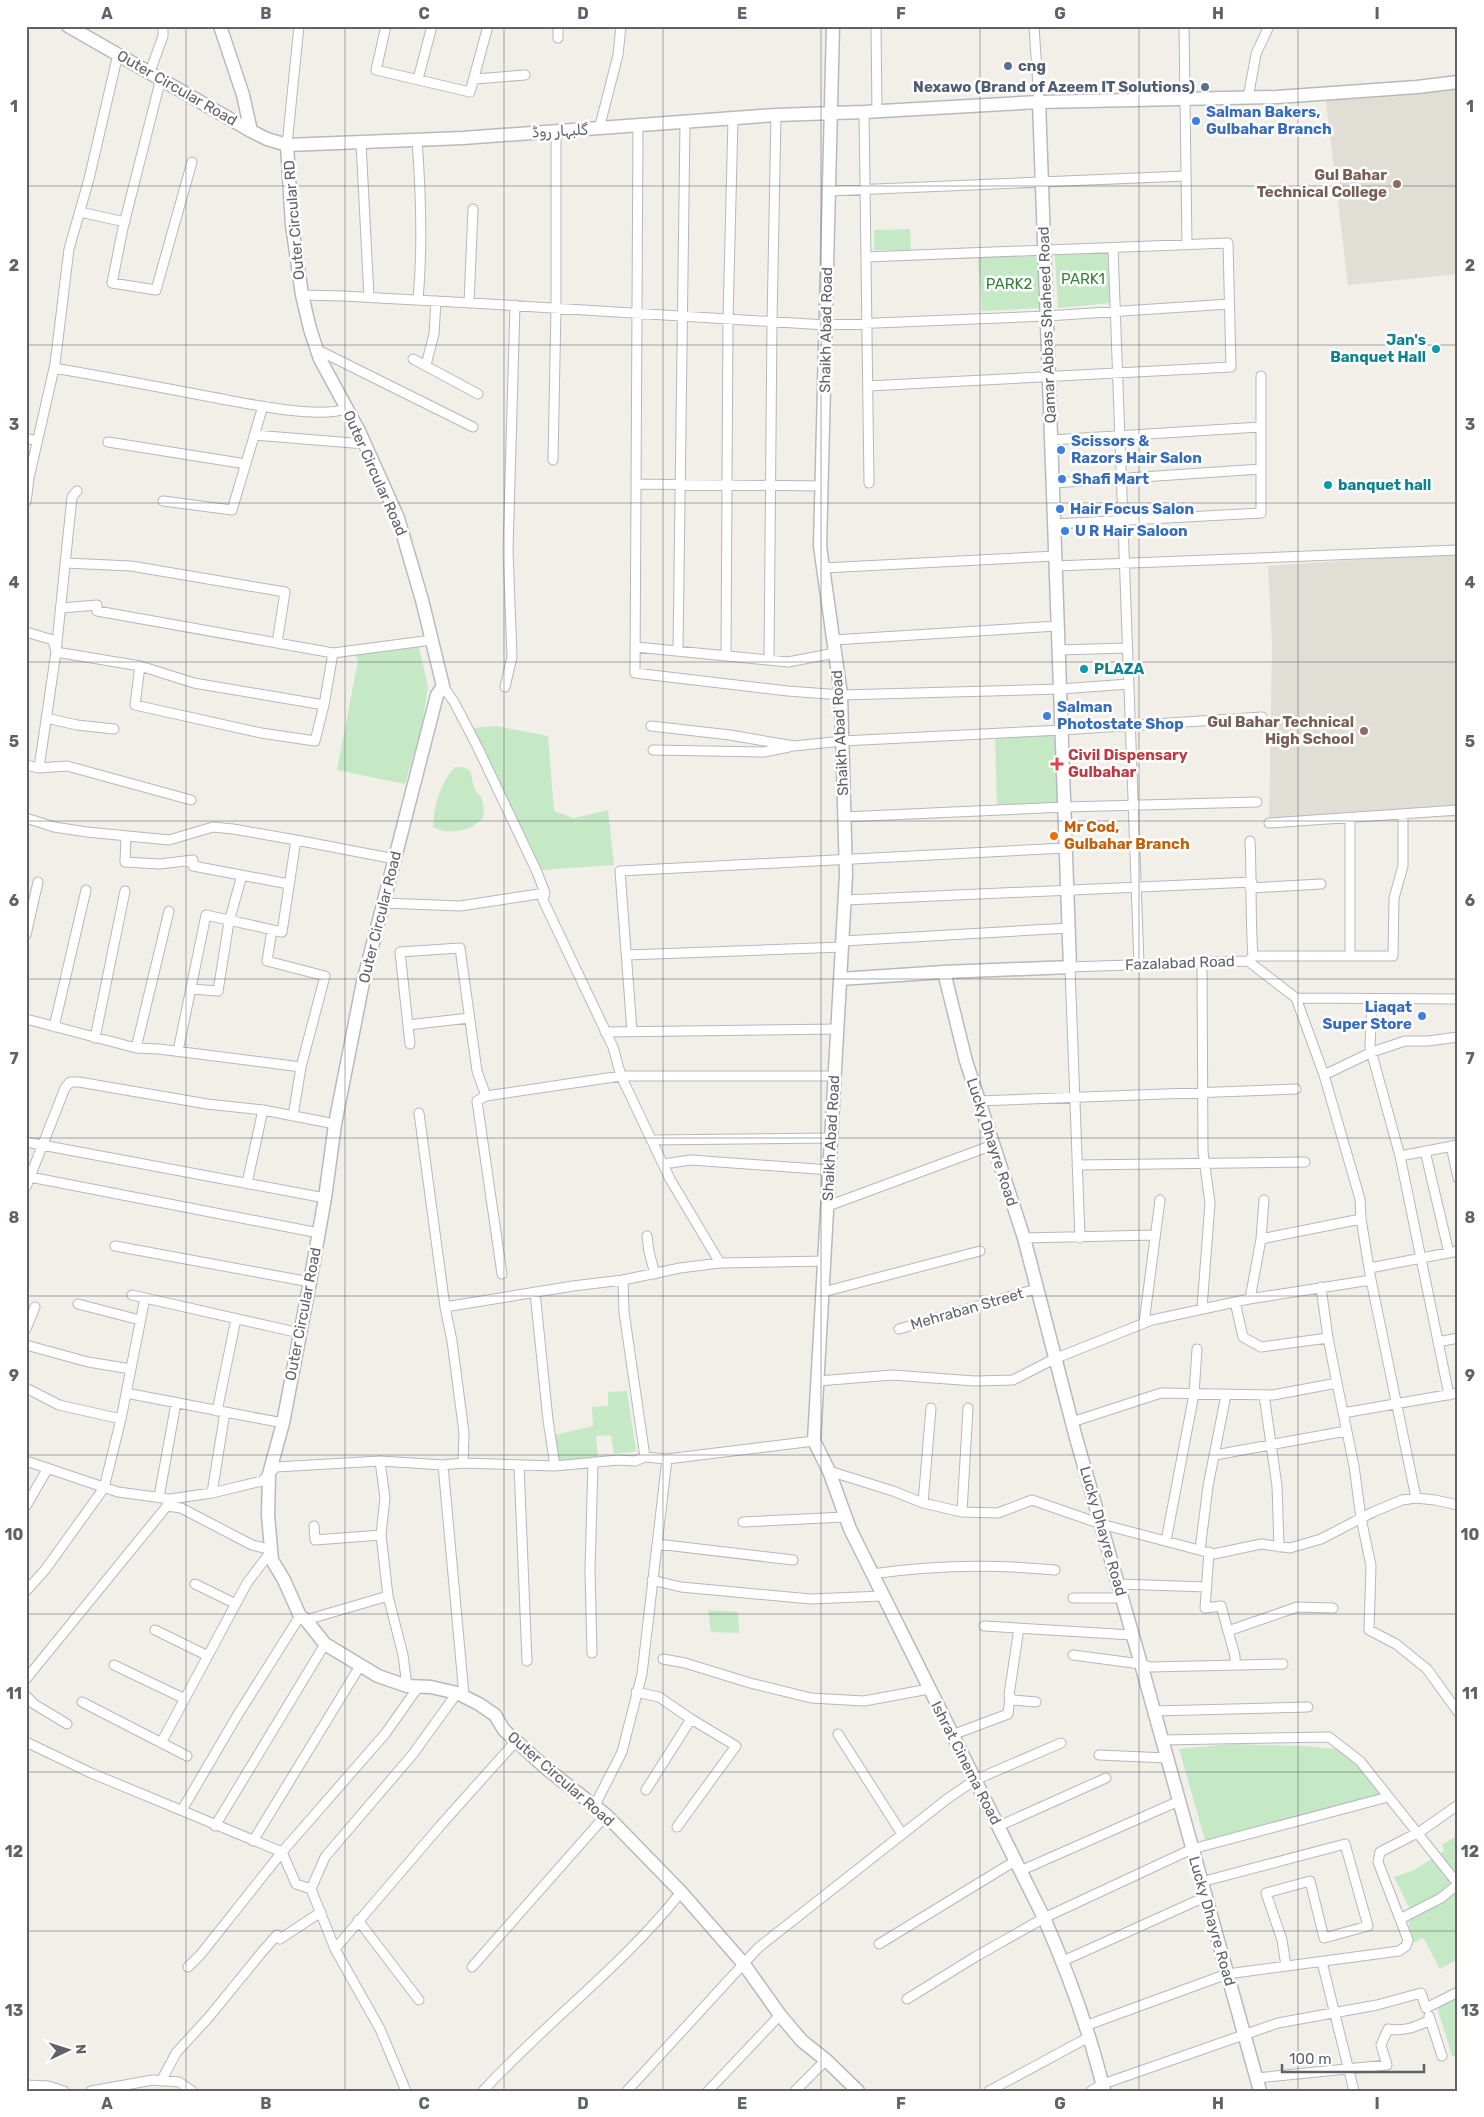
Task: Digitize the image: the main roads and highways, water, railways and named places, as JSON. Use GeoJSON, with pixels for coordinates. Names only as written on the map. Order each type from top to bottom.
{"type":"FeatureCollection","features":[{"type":"Feature","properties":{"kind":"main road","name":"Outer Circular Road"},"geometry":{"type":"LineString","coordinates":[[68,26],[156,75],[250,131],[287,145]]}},
{"type":"Feature","properties":{"kind":"main road"},"geometry":{"type":"LineString","coordinates":[[220,26],[244,95],[250,131]]}},
{"type":"Feature","properties":{"kind":"main road","name":"Shaikh Abad Road"},"geometry":{"type":"LineString","coordinates":[[814,1441],[846,858],[841,695],[820,546],[833,26]]}},
{"type":"Feature","properties":{"kind":"main road","name":"گلبہار روڈ"},"geometry":{"type":"LineString","coordinates":[[287,145],[463,138],[556,130],[638,127],[776,115],[870,112],[1039,102],[1248,98],[1401,88],[1458,82]]}},
{"type":"Feature","properties":{"kind":"main road","name":"Qamar Abbas Shaheed Road"},"geometry":{"type":"LineString","coordinates":[[944,972],[1070,967],[1039,102]]}},
{"type":"Feature","properties":{"kind":"main road","name":"Outer Circular RD"},"geometry":{"type":"LineString","coordinates":[[287,145],[292,225],[302,295]]}},
{"type":"Feature","properties":{"kind":"main road","name":"Outer Circular Road"},"geometry":{"type":"LineString","coordinates":[[302,295],[316,349],[365,444],[398,518],[443,686],[437,695],[363,982],[335,1124],[326,1198],[283,1423],[269,1474],[268,1515],[272,1560],[303,1618],[325,1644],[378,1676],[413,1686],[460,1694],[479,1704],[495,1716],[504,1730],[516,1741],[579,1796],[606,1815],[681,1892],[742,1963],[780,2015],[802,2041],[826,2060],[858,2091]]}},
{"type":"Feature","properties":{"kind":"main road"},"geometry":{"type":"LineString","coordinates":[[840,979],[944,972]]}},
{"type":"Feature","properties":{"kind":"main road","name":"Lucky Dhayre Road"},"geometry":{"type":"LineString","coordinates":[[944,972],[966,1061],[1024,1238],[1054,1359],[1244,2034],[1256,2087]]}},
{"type":"Feature","properties":{"kind":"main road","name":"Ishrat Cinema Road"},"geometry":{"type":"LineString","coordinates":[[814,1441],[828,1471],[844,1518],[1044,1918],[1063,1961],[1104,2087]]}},
{"type":"Feature","properties":{"kind":"place","name":"cng"},"geometry":{"type":"Point","coordinates":[1008,66]}},
{"type":"Feature","properties":{"kind":"place","name":"Nexawo (Brand of Azeem IT Solutions)"},"geometry":{"type":"Point","coordinates":[1205,87]}},
{"type":"Feature","properties":{"kind":"place","name":"Salman Bakers, Gulbahar Branch"},"geometry":{"type":"Point","coordinates":[1196,121]}},
{"type":"Feature","properties":{"kind":"place","name":"Gul Bahar Technical College"},"geometry":{"type":"Point","coordinates":[1397,184]}},
{"type":"Feature","properties":{"kind":"place","name":"Jan's Banquet Hall"},"geometry":{"type":"Point","coordinates":[1436,349]}},
{"type":"Feature","properties":{"kind":"place","name":"Scissors & Razors Hair Salon"},"geometry":{"type":"Point","coordinates":[1061,450]}},
{"type":"Feature","properties":{"kind":"place","name":"Shafi Mart"},"geometry":{"type":"Point","coordinates":[1062,479]}},
{"type":"Feature","properties":{"kind":"place","name":"banquet hall"},"geometry":{"type":"Point","coordinates":[1328,485]}},
{"type":"Feature","properties":{"kind":"place","name":"Hair Focus Salon"},"geometry":{"type":"Point","coordinates":[1060,509]}},
{"type":"Feature","properties":{"kind":"place","name":"U R Hair Saloon"},"geometry":{"type":"Point","coordinates":[1065,531]}},
{"type":"Feature","properties":{"kind":"place","name":"PLAZA"},"geometry":{"type":"Point","coordinates":[1084,669]}},
{"type":"Feature","properties":{"kind":"place","name":"Salman Photostate Shop"},"geometry":{"type":"Point","coordinates":[1047,716]}},
{"type":"Feature","properties":{"kind":"place","name":"Gul Bahar Technical High School"},"geometry":{"type":"Point","coordinates":[1364,731]}},
{"type":"Feature","properties":{"kind":"place","name":"Civil Dispensary Gulbahar"},"geometry":{"type":"Point","coordinates":[1057,764]}},
{"type":"Feature","properties":{"kind":"place","name":"Mr Cod, Gulbahar Branch"},"geometry":{"type":"Point","coordinates":[1054,836]}},
{"type":"Feature","properties":{"kind":"place","name":"Liaqat Super Store"},"geometry":{"type":"Point","coordinates":[1422,1016]}},
{"type":"Feature","properties":{"kind":"park label","name":"PARK1"},"geometry":{"type":"Point","coordinates":[1083,279]}},
{"type":"Feature","properties":{"kind":"park label","name":"PARK2"},"geometry":{"type":"Point","coordinates":[1009,284]}}]}
